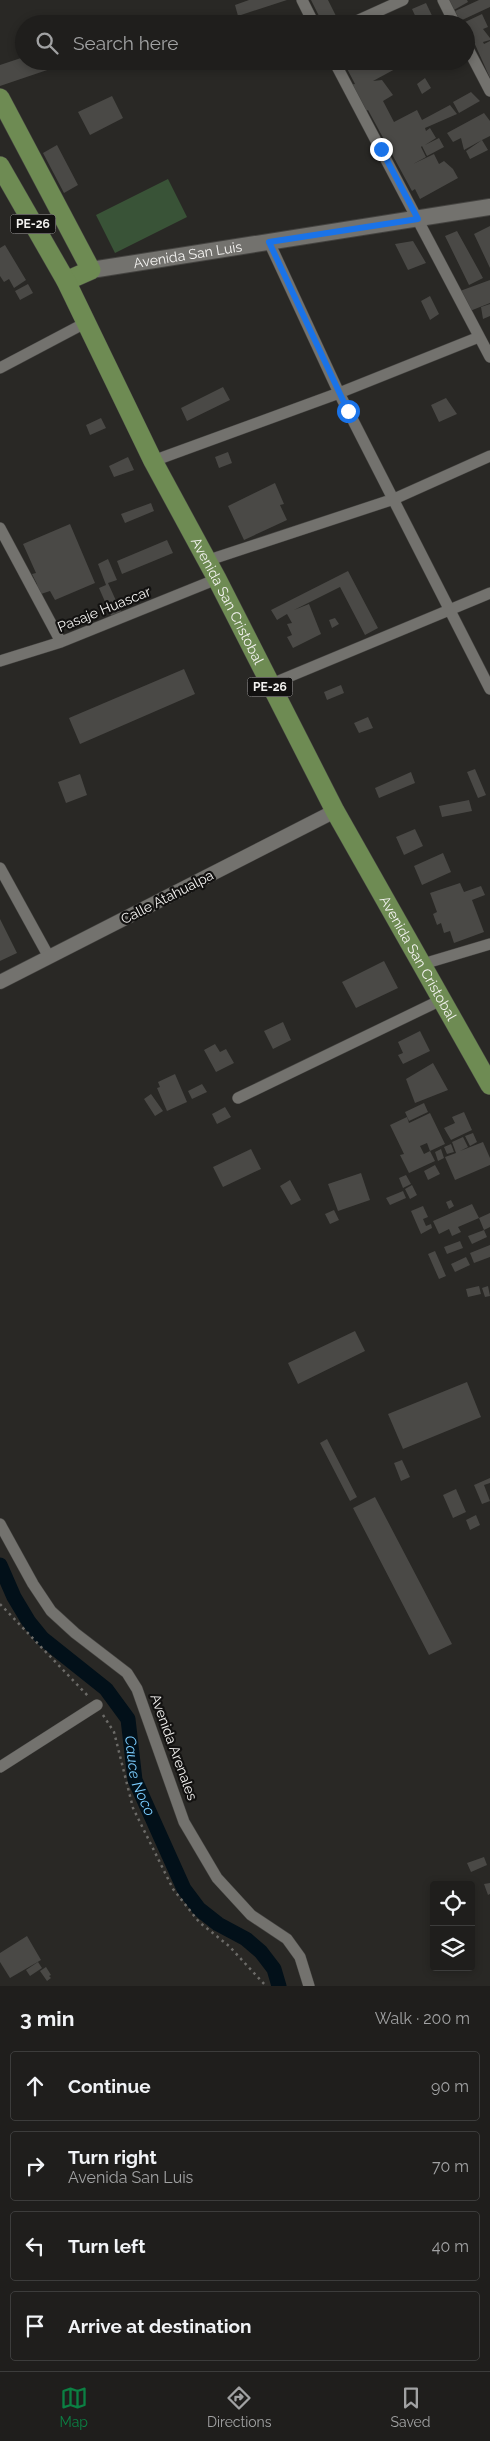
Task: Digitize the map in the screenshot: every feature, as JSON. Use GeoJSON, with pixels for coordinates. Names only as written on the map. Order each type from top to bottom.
{"type":"FeatureCollection","features":[{"type":"Feature","properties":{"kind":"highway"},"geometry":{"type":"LineString","coordinates":[[0,98],[91,270]]}},
{"type":"Feature","properties":{"kind":"highway","name":"Avenida San Cristobal"},"geometry":{"type":"LineString","coordinates":[[0,166],[66,281],[153,461],[217,579],[269,685],[335,811],[490,1085]]}},
{"type":"Feature","properties":{"kind":"highway","name":"Avenida San Luis"},"geometry":{"type":"LineString","coordinates":[[66,281],[91,270]]}},
{"type":"Feature","properties":{"kind":"main road","name":"Avenida San Luis"},"geometry":{"type":"LineString","coordinates":[[91,270],[490,207]]}},
{"type":"Feature","properties":{"kind":"street"},"geometry":{"type":"LineString","coordinates":[[302,0],[310,15]]}},
{"type":"Feature","properties":{"kind":"street"},"geometry":{"type":"LineString","coordinates":[[370,15],[403,0]]}},
{"type":"Feature","properties":{"kind":"street"},"geometry":{"type":"LineString","coordinates":[[443,0],[450,15]]}},
{"type":"Feature","properties":{"kind":"street"},"geometry":{"type":"LineString","coordinates":[[475,62],[490,91]]}},
{"type":"Feature","properties":{"kind":"street"},"geometry":{"type":"LineString","coordinates":[[339,70],[490,357]]}},
{"type":"Feature","properties":{"kind":"street"},"geometry":{"type":"LineString","coordinates":[[269,242],[339,393],[490,689]]}},
{"type":"Feature","properties":{"kind":"street"},"geometry":{"type":"LineString","coordinates":[[0,368],[87,322]]}},
{"type":"Feature","properties":{"kind":"street"},"geometry":{"type":"LineString","coordinates":[[153,461],[339,393],[479,337]]}},
{"type":"Feature","properties":{"kind":"street"},"geometry":{"type":"LineString","coordinates":[[206,561],[394,499],[490,456]]}},
{"type":"Feature","properties":{"kind":"street"},"geometry":{"type":"LineString","coordinates":[[0,528],[61,642]]}},
{"type":"Feature","properties":{"kind":"street","name":"Pasaje Huascar"},"geometry":{"type":"LineString","coordinates":[[0,661],[61,642],[217,579]]}},
{"type":"Feature","properties":{"kind":"street"},"geometry":{"type":"LineString","coordinates":[[269,685],[490,593]]}},
{"type":"Feature","properties":{"kind":"street","name":"Calle Atahualpa"},"geometry":{"type":"LineString","coordinates":[[0,982],[335,811]]}},
{"type":"Feature","properties":{"kind":"street"},"geometry":{"type":"LineString","coordinates":[[0,868],[49,957]]}},
{"type":"Feature","properties":{"kind":"street"},"geometry":{"type":"LineString","coordinates":[[423,964],[490,944]]}},
{"type":"Feature","properties":{"kind":"street"},"geometry":{"type":"LineString","coordinates":[[238,1098],[441,1000]]}},
{"type":"Feature","properties":{"kind":"street","name":"Avenida Arenales"},"geometry":{"type":"LineString","coordinates":[[0,1524],[33,1584],[51,1611],[75,1633],[127,1673],[137,1689],[184,1822],[217,1878],[233,1898],[251,1914],[287,1939],[300,1957],[309,1986]]}},
{"type":"Feature","properties":{"kind":"street"},"geometry":{"type":"LineString","coordinates":[[0,1767],[96,1705]]}},
{"type":"Feature","properties":{"kind":"path"},"geometry":{"type":"LineString","coordinates":[[0,1604],[96,1705],[114,1732],[133,1808],[172,1889],[199,1922],[229,1946],[266,1986]]}},
{"type":"Feature","properties":{"kind":"green space"},"geometry":{"type":"Polygon","coordinates":[[[168,179],[187,217],[115,253],[96,215],[168,179]]]}},
{"type":"Feature","properties":{"kind":"building"},"geometry":{"type":"Polygon","coordinates":[[[249,0],[287,0],[241,15],[238,15],[235,5],[249,0]]]}},
{"type":"Feature","properties":{"kind":"building"},"geometry":{"type":"Polygon","coordinates":[[[311,0],[328,0],[336,15],[318,15],[311,0]]]}},
{"type":"Feature","properties":{"kind":"building"},"geometry":{"type":"Polygon","coordinates":[[[449,0],[467,0],[468,2],[454,10],[449,0]]]}},
{"type":"Feature","properties":{"kind":"building"},"geometry":{"type":"Polygon","coordinates":[[[479,0],[490,0],[490,7],[473,15],[457,15],[455,11],[479,0]]]}},
{"type":"Feature","properties":{"kind":"building"},"geometry":{"type":"Polygon","coordinates":[[[426,3],[432,15],[415,15],[412,9],[426,3]]]}},
{"type":"Feature","properties":{"kind":"building"},"geometry":{"type":"Polygon","coordinates":[[[482,14],[488,27],[483,29],[490,40],[483,42],[484,44],[490,41],[490,78],[475,44],[475,17],[482,14]]]}},
{"type":"Feature","properties":{"kind":"building"},"geometry":{"type":"Polygon","coordinates":[[[15,60],[15,70],[47,70],[0,86],[0,65],[15,60]]]}},
{"type":"Feature","properties":{"kind":"building"},"geometry":{"type":"Polygon","coordinates":[[[348,70],[393,70],[373,81],[382,80],[393,95],[383,101],[394,122],[417,110],[422,120],[450,105],[457,114],[425,128],[426,131],[430,128],[436,138],[425,145],[439,138],[444,147],[427,156],[422,146],[426,157],[413,164],[434,154],[439,164],[444,161],[453,169],[458,178],[420,199],[415,189],[412,191],[368,110],[363,113],[349,85],[355,84],[348,70]]]}},
{"type":"Feature","properties":{"kind":"building"},"geometry":{"type":"Polygon","coordinates":[[[425,78],[431,88],[422,94],[417,84],[425,78]]]}},
{"type":"Feature","properties":{"kind":"building"},"geometry":{"type":"Polygon","coordinates":[[[471,92],[480,101],[459,113],[453,102],[471,92]]]}},
{"type":"Feature","properties":{"kind":"building"},"geometry":{"type":"Polygon","coordinates":[[[112,96],[123,118],[90,135],[78,112],[112,96]]]}},
{"type":"Feature","properties":{"kind":"building"},"geometry":{"type":"Polygon","coordinates":[[[484,113],[490,121],[490,136],[464,150],[461,138],[453,142],[447,133],[484,113]]]}},
{"type":"Feature","properties":{"kind":"building"},"geometry":{"type":"Polygon","coordinates":[[[482,140],[488,150],[470,159],[466,151],[482,140]]]}},
{"type":"Feature","properties":{"kind":"building"},"geometry":{"type":"Polygon","coordinates":[[[57,145],[78,185],[64,193],[43,153],[57,145]]]}},
{"type":"Feature","properties":{"kind":"building"},"geometry":{"type":"Polygon","coordinates":[[[490,226],[490,268],[474,234],[490,226]]]}},
{"type":"Feature","properties":{"kind":"building"},"geometry":{"type":"Polygon","coordinates":[[[457,231],[483,278],[469,285],[445,236],[457,231]]]}},
{"type":"Feature","properties":{"kind":"building"},"geometry":{"type":"Polygon","coordinates":[[[413,241],[426,263],[408,270],[395,244],[413,241]]]}},
{"type":"Feature","properties":{"kind":"building"},"geometry":{"type":"Polygon","coordinates":[[[5,245],[26,280],[14,288],[9,279],[4,282],[0,276],[0,248],[5,245]]]}},
{"type":"Feature","properties":{"kind":"building"},"geometry":{"type":"Polygon","coordinates":[[[490,280],[490,303],[470,311],[460,291],[490,280]]]}},
{"type":"Feature","properties":{"kind":"building"},"geometry":{"type":"Polygon","coordinates":[[[28,284],[33,293],[20,300],[15,291],[28,284]]]}},
{"type":"Feature","properties":{"kind":"building"},"geometry":{"type":"Polygon","coordinates":[[[430,296],[439,314],[430,320],[421,301],[430,296]]]}},
{"type":"Feature","properties":{"kind":"building"},"geometry":{"type":"Polygon","coordinates":[[[490,304],[490,316],[483,319],[481,307],[490,304]]]}},
{"type":"Feature","properties":{"kind":"building"},"geometry":{"type":"Polygon","coordinates":[[[223,387],[230,400],[187,421],[181,408],[223,387]]]}},
{"type":"Feature","properties":{"kind":"building"},"geometry":{"type":"Polygon","coordinates":[[[446,398],[457,414],[439,422],[431,405],[446,398]]]}},
{"type":"Feature","properties":{"kind":"building"},"geometry":{"type":"Polygon","coordinates":[[[101,418],[106,428],[90,435],[86,425],[101,418]]]}},
{"type":"Feature","properties":{"kind":"building"},"geometry":{"type":"Polygon","coordinates":[[[228,452],[232,463],[219,468],[215,457],[228,452]]]}},
{"type":"Feature","properties":{"kind":"building"},"geometry":{"type":"Polygon","coordinates":[[[128,457],[134,470],[114,477],[109,466],[128,457]]]}},
{"type":"Feature","properties":{"kind":"building"},"geometry":{"type":"Polygon","coordinates":[[[275,483],[284,504],[280,505],[287,520],[244,540],[228,506],[275,483]]]}},
{"type":"Feature","properties":{"kind":"building"},"geometry":{"type":"Polygon","coordinates":[[[151,503],[154,511],[125,523],[121,514],[151,503]]]}},
{"type":"Feature","properties":{"kind":"building"},"geometry":{"type":"Polygon","coordinates":[[[70,524],[95,583],[55,600],[50,591],[38,595],[37,584],[32,574],[36,573],[23,544],[70,524]]]}},
{"type":"Feature","properties":{"kind":"building"},"geometry":{"type":"Polygon","coordinates":[[[167,540],[173,553],[122,574],[117,561],[167,540]]]}},
{"type":"Feature","properties":{"kind":"building"},"geometry":{"type":"Polygon","coordinates":[[[108,559],[117,580],[108,583],[123,616],[113,620],[99,588],[106,585],[98,564],[108,559]]]}},
{"type":"Feature","properties":{"kind":"building"},"geometry":{"type":"Polygon","coordinates":[[[348,571],[378,628],[365,635],[340,587],[294,610],[309,604],[321,634],[293,648],[287,637],[292,635],[287,624],[292,623],[287,614],[277,620],[271,610],[348,571]]]}},
{"type":"Feature","properties":{"kind":"building"},"geometry":{"type":"Polygon","coordinates":[[[335,618],[339,624],[332,628],[329,620],[335,618]]]}},
{"type":"Feature","properties":{"kind":"building"},"geometry":{"type":"Polygon","coordinates":[[[184,669],[195,694],[80,744],[69,718],[184,669]]]}},
{"type":"Feature","properties":{"kind":"building"},"geometry":{"type":"Polygon","coordinates":[[[341,685],[344,693],[327,700],[324,692],[341,685]]]}},
{"type":"Feature","properties":{"kind":"building"},"geometry":{"type":"Polygon","coordinates":[[[368,717],[373,728],[359,733],[354,723],[368,717]]]}},
{"type":"Feature","properties":{"kind":"building"},"geometry":{"type":"Polygon","coordinates":[[[475,769],[486,795],[478,798],[467,772],[475,769]]]}},
{"type":"Feature","properties":{"kind":"building"},"geometry":{"type":"Polygon","coordinates":[[[411,772],[415,783],[379,798],[375,788],[411,772]]]}},
{"type":"Feature","properties":{"kind":"building"},"geometry":{"type":"Polygon","coordinates":[[[80,774],[87,795],[66,803],[58,782],[80,774]]]}},
{"type":"Feature","properties":{"kind":"building"},"geometry":{"type":"Polygon","coordinates":[[[469,800],[472,811],[442,817],[439,806],[469,800]]]}},
{"type":"Feature","properties":{"kind":"building"},"geometry":{"type":"Polygon","coordinates":[[[415,829],[423,846],[404,855],[396,837],[415,829]]]}},
{"type":"Feature","properties":{"kind":"building"},"geometry":{"type":"Polygon","coordinates":[[[443,853],[451,872],[422,885],[414,866],[443,853]]]}},
{"type":"Feature","properties":{"kind":"building"},"geometry":{"type":"Polygon","coordinates":[[[460,883],[464,892],[481,886],[485,895],[472,900],[484,932],[454,943],[450,931],[444,933],[441,923],[437,925],[433,914],[437,912],[430,893],[460,883]]]}},
{"type":"Feature","properties":{"kind":"building"},"geometry":{"type":"Polygon","coordinates":[[[0,919],[17,953],[0,961],[0,919]]]}},
{"type":"Feature","properties":{"kind":"building"},"geometry":{"type":"Polygon","coordinates":[[[384,961],[398,988],[356,1008],[342,982],[384,961]]]}},
{"type":"Feature","properties":{"kind":"building"},"geometry":{"type":"Polygon","coordinates":[[[283,1022],[291,1040],[273,1049],[264,1031],[283,1022]]]}},
{"type":"Feature","properties":{"kind":"building"},"geometry":{"type":"Polygon","coordinates":[[[420,1031],[430,1051],[403,1064],[398,1055],[403,1053],[398,1042],[420,1031]]]}},
{"type":"Feature","properties":{"kind":"building"},"geometry":{"type":"Polygon","coordinates":[[[215,1044],[220,1052],[226,1049],[234,1063],[216,1072],[204,1050],[215,1044]]]}},
{"type":"Feature","properties":{"kind":"building"},"geometry":{"type":"Polygon","coordinates":[[[433,1063],[448,1090],[415,1103],[406,1079],[433,1063]]]}},
{"type":"Feature","properties":{"kind":"building"},"geometry":{"type":"Polygon","coordinates":[[[175,1074],[187,1102],[167,1111],[157,1088],[160,1087],[158,1082],[175,1074]]]}},
{"type":"Feature","properties":{"kind":"building"},"geometry":{"type":"Polygon","coordinates":[[[202,1084],[207,1092],[192,1099],[188,1091],[202,1084]]]}},
{"type":"Feature","properties":{"kind":"building"},"geometry":{"type":"Polygon","coordinates":[[[151,1094],[163,1111],[155,1116],[144,1099],[151,1094]]]}},
{"type":"Feature","properties":{"kind":"building"},"geometry":{"type":"Polygon","coordinates":[[[424,1103],[428,1112],[409,1121],[405,1112],[424,1103]]]}},
{"type":"Feature","properties":{"kind":"building"},"geometry":{"type":"Polygon","coordinates":[[[225,1107],[231,1117],[217,1124],[212,1114],[225,1107]]]}},
{"type":"Feature","properties":{"kind":"building"},"geometry":{"type":"Polygon","coordinates":[[[464,1112],[472,1130],[451,1140],[444,1128],[455,1123],[452,1117],[464,1112]]]}},
{"type":"Feature","properties":{"kind":"building"},"geometry":{"type":"Polygon","coordinates":[[[430,1113],[445,1144],[430,1151],[435,1161],[409,1173],[400,1155],[404,1154],[390,1125],[407,1117],[409,1123],[430,1113]],[[427,1143],[420,1146],[424,1154],[430,1151],[427,1143]]]}},
{"type":"Feature","properties":{"kind":"building"},"geometry":{"type":"Polygon","coordinates":[[[473,1133],[477,1142],[470,1146],[465,1136],[473,1133]]]}},
{"type":"Feature","properties":{"kind":"building"},"geometry":{"type":"Polygon","coordinates":[[[463,1137],[468,1147],[460,1151],[483,1142],[490,1158],[490,1165],[455,1180],[445,1157],[456,1153],[452,1142],[463,1137]]]}},
{"type":"Feature","properties":{"kind":"building"},"geometry":{"type":"Polygon","coordinates":[[[451,1144],[454,1152],[447,1154],[444,1147],[451,1144]]]}},
{"type":"Feature","properties":{"kind":"building"},"geometry":{"type":"Polygon","coordinates":[[[251,1149],[261,1169],[223,1187],[213,1167],[251,1149]]]}},
{"type":"Feature","properties":{"kind":"building"},"geometry":{"type":"Polygon","coordinates":[[[441,1149],[444,1158],[438,1161],[435,1152],[441,1149]]]}},
{"type":"Feature","properties":{"kind":"building"},"geometry":{"type":"Polygon","coordinates":[[[435,1165],[440,1174],[428,1180],[424,1171],[435,1165]]]}},
{"type":"Feature","properties":{"kind":"building"},"geometry":{"type":"Polygon","coordinates":[[[361,1173],[370,1200],[338,1211],[328,1184],[361,1173]]]}},
{"type":"Feature","properties":{"kind":"building"},"geometry":{"type":"Polygon","coordinates":[[[406,1175],[411,1184],[403,1188],[399,1178],[406,1175]]]}},
{"type":"Feature","properties":{"kind":"building"},"geometry":{"type":"Polygon","coordinates":[[[290,1180],[301,1200],[291,1205],[280,1186],[290,1180]]]}},
{"type":"Feature","properties":{"kind":"building"},"geometry":{"type":"Polygon","coordinates":[[[412,1185],[417,1195],[410,1199],[405,1189],[412,1185]]]}},
{"type":"Feature","properties":{"kind":"building"},"geometry":{"type":"Polygon","coordinates":[[[403,1191],[406,1198],[390,1205],[386,1198],[403,1191]]]}},
{"type":"Feature","properties":{"kind":"building"},"geometry":{"type":"Polygon","coordinates":[[[451,1200],[454,1206],[449,1209],[446,1202],[451,1200]]]}},
{"type":"Feature","properties":{"kind":"building"},"geometry":{"type":"Polygon","coordinates":[[[472,1204],[479,1218],[458,1227],[461,1232],[452,1236],[449,1229],[439,1234],[433,1221],[472,1204]]]}},
{"type":"Feature","properties":{"kind":"building"},"geometry":{"type":"Polygon","coordinates":[[[423,1206],[428,1217],[423,1219],[426,1226],[431,1224],[432,1228],[421,1234],[411,1211],[423,1206]]]}},
{"type":"Feature","properties":{"kind":"building"},"geometry":{"type":"Polygon","coordinates":[[[334,1210],[339,1220],[330,1224],[325,1214],[334,1210]]]}},
{"type":"Feature","properties":{"kind":"building"},"geometry":{"type":"Polygon","coordinates":[[[490,1213],[490,1227],[484,1230],[479,1218],[490,1213]]]}},
{"type":"Feature","properties":{"kind":"building"},"geometry":{"type":"Polygon","coordinates":[[[484,1230],[487,1237],[472,1244],[468,1236],[484,1230]]]}},
{"type":"Feature","properties":{"kind":"building"},"geometry":{"type":"Polygon","coordinates":[[[460,1241],[463,1248],[447,1254],[444,1247],[460,1241]]]}},
{"type":"Feature","properties":{"kind":"building"},"geometry":{"type":"Polygon","coordinates":[[[490,1245],[490,1257],[474,1263],[470,1253],[490,1245]]]}},
{"type":"Feature","properties":{"kind":"building"},"geometry":{"type":"Polygon","coordinates":[[[435,1251],[446,1276],[439,1279],[428,1254],[435,1251]]]}},
{"type":"Feature","properties":{"kind":"building"},"geometry":{"type":"Polygon","coordinates":[[[466,1257],[470,1265],[455,1272],[451,1264],[466,1257]]]}},
{"type":"Feature","properties":{"kind":"building"},"geometry":{"type":"Polygon","coordinates":[[[479,1286],[481,1294],[468,1297],[466,1289],[479,1286]]]}},
{"type":"Feature","properties":{"kind":"building"},"geometry":{"type":"Polygon","coordinates":[[[488,1286],[490,1296],[485,1297],[482,1288],[488,1286]]]}},
{"type":"Feature","properties":{"kind":"building"},"geometry":{"type":"Polygon","coordinates":[[[355,1331],[365,1351],[298,1384],[288,1363],[355,1331]]]}},
{"type":"Feature","properties":{"kind":"building"},"geometry":{"type":"Polygon","coordinates":[[[467,1382],[481,1417],[403,1449],[388,1414],[467,1382]]]}},
{"type":"Feature","properties":{"kind":"building"},"geometry":{"type":"Polygon","coordinates":[[[327,1439],[357,1497],[350,1501],[320,1443],[327,1439]]]}},
{"type":"Feature","properties":{"kind":"building"},"geometry":{"type":"Polygon","coordinates":[[[402,1460],[410,1477],[401,1481],[394,1463],[402,1460]]]}},
{"type":"Feature","properties":{"kind":"building"},"geometry":{"type":"Polygon","coordinates":[[[490,1478],[490,1483],[484,1485],[490,1501],[482,1504],[474,1485],[490,1478]]]}},
{"type":"Feature","properties":{"kind":"building"},"geometry":{"type":"Polygon","coordinates":[[[456,1489],[466,1512],[453,1518],[443,1495],[456,1489]]]}},
{"type":"Feature","properties":{"kind":"building"},"geometry":{"type":"Polygon","coordinates":[[[375,1497],[452,1644],[429,1655],[353,1508],[375,1497]]]}},
{"type":"Feature","properties":{"kind":"building"},"geometry":{"type":"Polygon","coordinates":[[[476,1515],[480,1525],[470,1530],[466,1520],[476,1515]]]}},
{"type":"Feature","properties":{"kind":"building"},"geometry":{"type":"Polygon","coordinates":[[[484,1857],[487,1865],[471,1872],[467,1863],[484,1857]]]}},
{"type":"Feature","properties":{"kind":"building"},"geometry":{"type":"Polygon","coordinates":[[[490,1883],[490,1894],[488,1895],[484,1884],[490,1883]]]}},
{"type":"Feature","properties":{"kind":"building"},"geometry":{"type":"Polygon","coordinates":[[[27,1936],[41,1960],[10,1978],[0,1962],[0,1953],[27,1936]]]}},
{"type":"Feature","properties":{"kind":"building"},"geometry":{"type":"Polygon","coordinates":[[[38,1962],[42,1968],[30,1976],[26,1970],[38,1962]]]}},
{"type":"Feature","properties":{"kind":"building"},"geometry":{"type":"Polygon","coordinates":[[[46,1967],[51,1975],[49,1976],[51,1978],[47,1981],[40,1971],[46,1967]]]}},
{"type":"Feature","properties":{"kind":"waterway","name":"Cauce Noco"},"geometry":{"type":"LineString","coordinates":[[0,1565],[14,1597],[29,1622],[42,1638],[106,1689],[128,1719],[135,1780],[184,1889],[199,1909],[218,1924],[246,1939],[261,1952],[274,1969],[279,1986]]}},
{"type":"Feature","properties":{"kind":"route"},"geometry":{"type":"LineString","coordinates":[[348,411],[269,242],[418,219],[381,149]]}}]}
